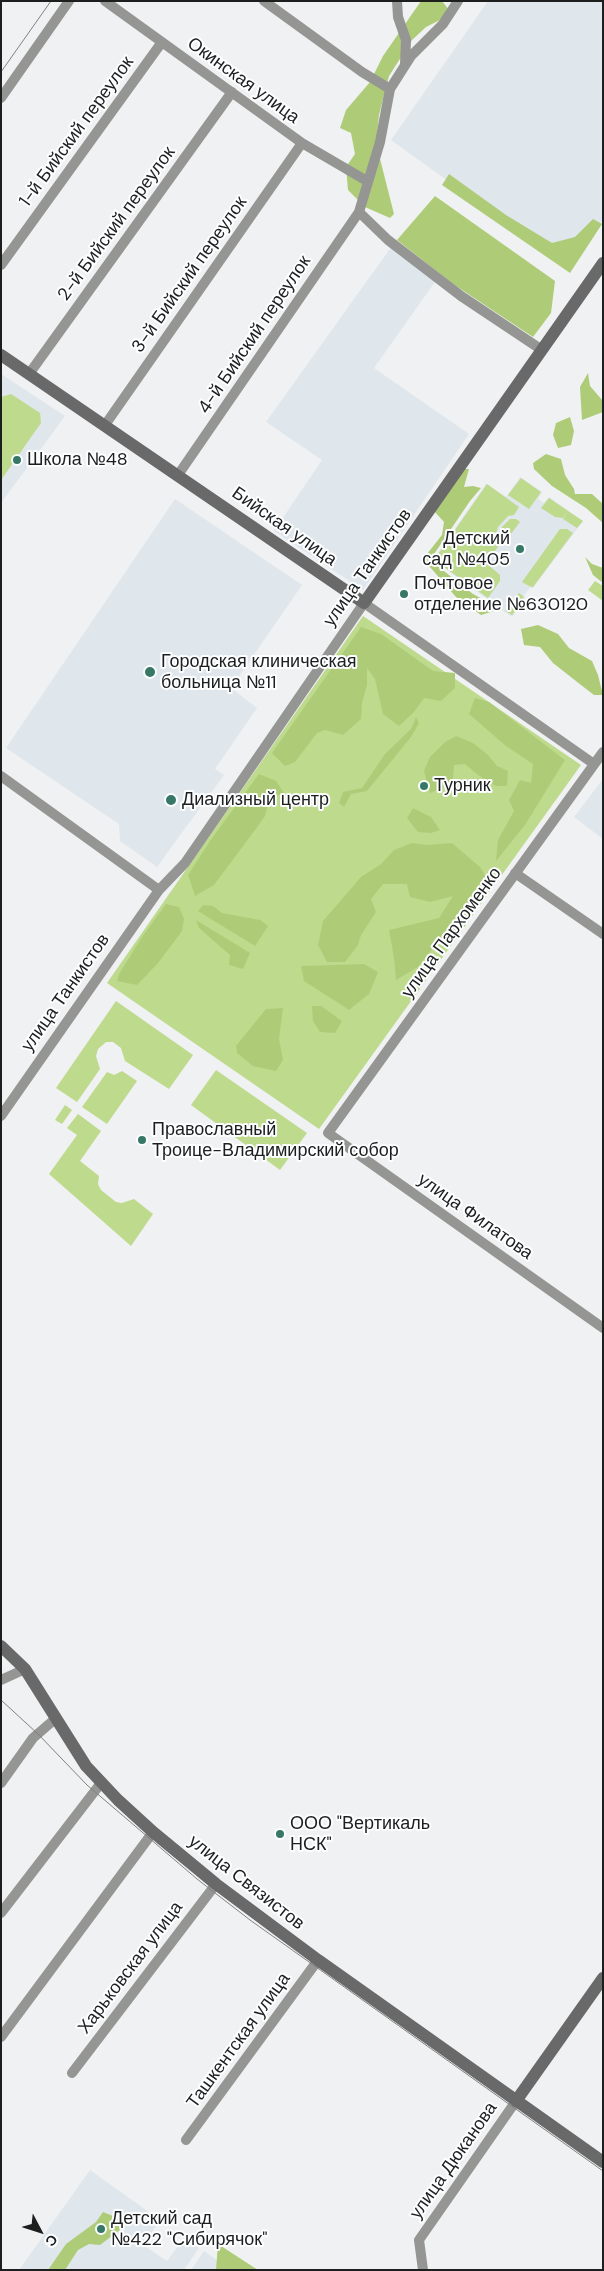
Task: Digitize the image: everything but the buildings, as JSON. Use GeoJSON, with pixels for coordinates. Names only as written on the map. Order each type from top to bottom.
{"type":"FeatureCollection","features":[{"type":"Feature","properties":{"kind":"street"},"geometry":{"type":"LineString","coordinates":[[1,98],[69,1]]}},
{"type":"Feature","properties":{"kind":"street","name":"Окинская улица"},"geometry":{"type":"LineString","coordinates":[[105,1],[302,143],[367,181]]}},
{"type":"Feature","properties":{"kind":"street"},"geometry":{"type":"LineString","coordinates":[[264,1],[362,72],[390,89],[411,56],[443,24],[458,1]]}},
{"type":"Feature","properties":{"kind":"street"},"geometry":{"type":"LineString","coordinates":[[397,1],[398,17],[406,40],[405,66]]}},
{"type":"Feature","properties":{"kind":"street","name":"1-й Бийский переулок"},"geometry":{"type":"LineString","coordinates":[[1,265],[162,42]]}},
{"type":"Feature","properties":{"kind":"street","name":"4-й Бийский переулок"},"geometry":{"type":"LineString","coordinates":[[178,475],[358,212],[380,142],[390,89]]}},
{"type":"Feature","properties":{"kind":"street","name":"2-й Бийский переулок"},"geometry":{"type":"LineString","coordinates":[[30,374],[232,92]]}},
{"type":"Feature","properties":{"kind":"street","name":"3-й Бийский переулок"},"geometry":{"type":"LineString","coordinates":[[105,425],[302,143]]}},
{"type":"Feature","properties":{"kind":"street"},"geometry":{"type":"LineString","coordinates":[[358,212],[388,240],[462,296],[542,350]]}},
{"type":"Feature","properties":{"kind":"street","name":"улица Танкистов"},"geometry":{"type":"LineString","coordinates":[[1,1116],[159,890],[185,862],[603,263]]}},
{"type":"Feature","properties":{"kind":"street","name":"Бийская улица"},"geometry":{"type":"LineString","coordinates":[[1,355],[364,603],[594,764]]}},
{"type":"Feature","properties":{"kind":"street","name":"улица Пархоменко"},"geometry":{"type":"LineString","coordinates":[[328,1133],[603,752]]}},
{"type":"Feature","properties":{"kind":"street"},"geometry":{"type":"LineString","coordinates":[[1,776],[159,890]]}},
{"type":"Feature","properties":{"kind":"street"},"geometry":{"type":"LineString","coordinates":[[515,873],[603,934]]}},
{"type":"Feature","properties":{"kind":"street","name":"улица Филатова"},"geometry":{"type":"LineString","coordinates":[[328,1133],[603,1328]]}},
{"type":"Feature","properties":{"kind":"street","name":"улица Связистов"},"geometry":{"type":"LineString","coordinates":[[1,1646],[25,1669],[86,1766],[101,1783],[153,1832],[216,1884],[318,1960],[603,2162]]}},
{"type":"Feature","properties":{"kind":"street"},"geometry":{"type":"LineString","coordinates":[[1,1680],[25,1669]]}},
{"type":"Feature","properties":{"kind":"street"},"geometry":{"type":"LineString","coordinates":[[1,1783],[33,1738],[55,1719]]}},
{"type":"Feature","properties":{"kind":"street"},"geometry":{"type":"LineString","coordinates":[[1,1913],[101,1783]]}},
{"type":"Feature","properties":{"kind":"street"},"geometry":{"type":"LineString","coordinates":[[1,2037],[153,1832]]}},
{"type":"Feature","properties":{"kind":"street","name":"Харьковская улица"},"geometry":{"type":"LineString","coordinates":[[72,2073],[216,1884]]}},
{"type":"Feature","properties":{"kind":"street","name":"Ташкентская улица"},"geometry":{"type":"LineString","coordinates":[[186,2140],[318,1960]]}},
{"type":"Feature","properties":{"kind":"street"},"geometry":{"type":"LineString","coordinates":[[516,2100],[603,1978]]}},
{"type":"Feature","properties":{"kind":"street","name":"улица Дюканова"},"geometry":{"type":"LineString","coordinates":[[424,2270],[418,2240],[516,2100]]}},
{"type":"Feature","properties":{"kind":"shaded area"},"geometry":{"type":"Polygon","coordinates":[[[488,1],[603,1],[603,219],[569,268],[391,140],[488,1]]]}},
{"type":"Feature","properties":{"kind":"shaded area"},"geometry":{"type":"Polygon","coordinates":[[[392,246],[437,279],[374,368],[469,434],[363,590],[274,531],[322,460],[266,422],[392,246]]]}},
{"type":"Feature","properties":{"kind":"shaded area","name":"Школа №48"},"geometry":{"type":"Polygon","coordinates":[[[1,374],[65,416],[1,503],[1,374]]]}},
{"type":"Feature","properties":{"kind":"shaded area"},"geometry":{"type":"Polygon","coordinates":[[[520,477],[542,492],[538,499],[544,503],[549,497],[583,521],[533,588],[530,588],[524,595],[525,599],[512,617],[433,560],[486,484],[506,497],[520,477]]]}},
{"type":"Feature","properties":{"kind":"shaded area","name":"Городская клиническая больница №11"},"geometry":{"type":"Polygon","coordinates":[[[175,499],[302,585],[231,688],[257,708],[215,769],[224,775],[157,867],[120,841],[119,824],[6,748],[175,499]]]}},
{"type":"Feature","properties":{"kind":"shaded area"},"geometry":{"type":"Polygon","coordinates":[[[603,779],[603,839],[574,817],[603,779]]]}},
{"type":"Feature","properties":{"kind":"shaded area","name":"Детский сад №422 \"Сибирячок\""},"geometry":{"type":"Polygon","coordinates":[[[90,2170],[160,2220],[143,2245],[167,2261],[184,2238],[199,2248],[184,2270],[19,2270],[90,2170]]]}},
{"type":"Feature","properties":{"kind":"shaded area"},"geometry":{"type":"Polygon","coordinates":[[[204,2251],[231,2270],[191,2270],[204,2251]]]}},
{"type":"Feature","properties":{"kind":"green space"},"geometry":{"type":"Polygon","coordinates":[[[421,1],[442,1],[452,14],[426,27],[412,40],[389,76],[379,115],[376,143],[394,214],[390,218],[365,207],[348,190],[346,167],[355,154],[351,133],[340,128],[346,110],[370,82],[383,56],[421,1]]]}},
{"type":"Feature","properties":{"kind":"green space"},"geometry":{"type":"Polygon","coordinates":[[[449,174],[506,215],[552,243],[575,237],[593,219],[602,224],[570,273],[442,185],[449,174]]]}},
{"type":"Feature","properties":{"kind":"green space"},"geometry":{"type":"Polygon","coordinates":[[[435,196],[555,281],[551,313],[533,337],[453,284],[397,240],[435,196]]]}},
{"type":"Feature","properties":{"kind":"green space"},"geometry":{"type":"Polygon","coordinates":[[[588,373],[590,386],[603,401],[603,412],[582,420],[580,387],[588,373]]]}},
{"type":"Feature","properties":{"kind":"green space"},"geometry":{"type":"Polygon","coordinates":[[[11,394],[40,413],[41,423],[1,480],[1,397],[11,394]]]}},
{"type":"Feature","properties":{"kind":"green space"},"geometry":{"type":"Polygon","coordinates":[[[570,417],[574,431],[571,445],[558,448],[553,435],[556,423],[570,417]]]}},
{"type":"Feature","properties":{"kind":"green space"},"geometry":{"type":"Polygon","coordinates":[[[546,454],[561,459],[565,475],[575,494],[592,494],[603,504],[603,523],[586,508],[552,486],[534,469],[533,463],[546,454]]]}},
{"type":"Feature","properties":{"kind":"green space"},"geometry":{"type":"Polygon","coordinates":[[[462,469],[469,469],[464,487],[473,486],[481,488],[430,560],[473,594],[497,610],[481,615],[456,597],[423,559],[442,535],[444,522],[433,510],[462,469]]]}},
{"type":"Feature","properties":{"kind":"green space"},"geometry":{"type":"Polygon","coordinates":[[[521,478],[541,492],[529,509],[508,495],[521,478]]]}},
{"type":"Feature","properties":{"kind":"green space"},"geometry":{"type":"Polygon","coordinates":[[[487,484],[519,507],[514,515],[508,516],[498,527],[495,537],[498,547],[486,563],[500,575],[500,581],[488,598],[434,560],[487,484]]]}},
{"type":"Feature","properties":{"kind":"green space"},"geometry":{"type":"Polygon","coordinates":[[[549,498],[568,511],[563,518],[555,517],[541,508],[549,498]]]}},
{"type":"Feature","properties":{"kind":"green space"},"geometry":{"type":"Polygon","coordinates":[[[568,511],[583,521],[577,528],[563,519],[568,511]]]}},
{"type":"Feature","properties":{"kind":"green space"},"geometry":{"type":"Polygon","coordinates":[[[510,519],[516,519],[520,522],[503,544],[499,539],[499,534],[502,527],[510,519]]]}},
{"type":"Feature","properties":{"kind":"green space"},"geometry":{"type":"Polygon","coordinates":[[[560,529],[567,529],[573,533],[533,587],[522,582],[560,529]]]}},
{"type":"Feature","properties":{"kind":"green space"},"geometry":{"type":"Polygon","coordinates":[[[585,557],[592,564],[603,568],[603,583],[593,575],[585,557]]]}},
{"type":"Feature","properties":{"kind":"green space"},"geometry":{"type":"Polygon","coordinates":[[[595,581],[603,586],[603,601],[588,590],[595,581]]]}},
{"type":"Feature","properties":{"kind":"green space"},"geometry":{"type":"Polygon","coordinates":[[[519,593],[524,599],[512,615],[505,611],[519,593]]]}},
{"type":"Feature","properties":{"kind":"green space"},"geometry":{"type":"Polygon","coordinates":[[[363,616],[581,765],[319,1129],[107,983],[363,616]]]}},
{"type":"Feature","properties":{"kind":"green space"},"geometry":{"type":"Polygon","coordinates":[[[538,625],[558,634],[569,648],[592,661],[603,695],[594,695],[553,663],[540,647],[524,645],[521,629],[538,625]]]}},
{"type":"Feature","properties":{"kind":"green space"},"geometry":{"type":"Polygon","coordinates":[[[361,627],[381,634],[433,671],[455,673],[455,688],[441,701],[424,698],[414,712],[399,726],[383,714],[375,679],[367,668],[367,685],[362,703],[361,719],[343,735],[325,730],[317,733],[295,762],[285,766],[272,753],[361,627]]]}},
{"type":"Feature","properties":{"kind":"green space"},"geometry":{"type":"Polygon","coordinates":[[[475,698],[489,702],[565,760],[525,825],[496,861],[498,840],[514,811],[509,800],[520,780],[531,783],[533,764],[506,746],[469,714],[475,698]]]}},
{"type":"Feature","properties":{"kind":"green space"},"geometry":{"type":"Polygon","coordinates":[[[416,717],[419,723],[411,737],[367,791],[351,794],[344,807],[339,803],[343,792],[362,788],[385,754],[411,729],[416,717]]]}},
{"type":"Feature","properties":{"kind":"green space"},"geometry":{"type":"Polygon","coordinates":[[[456,736],[473,743],[488,755],[497,766],[508,771],[507,786],[496,786],[465,764],[454,765],[453,778],[443,788],[430,793],[424,771],[430,757],[445,742],[456,736]]]}},
{"type":"Feature","properties":{"kind":"green space"},"geometry":{"type":"Polygon","coordinates":[[[259,774],[276,781],[284,793],[269,799],[265,816],[214,885],[195,896],[188,875],[210,841],[259,774]]]}},
{"type":"Feature","properties":{"kind":"green space"},"geometry":{"type":"Polygon","coordinates":[[[413,808],[431,817],[440,830],[431,833],[418,832],[407,818],[413,808]]]}},
{"type":"Feature","properties":{"kind":"green space"},"geometry":{"type":"Polygon","coordinates":[[[412,843],[427,845],[452,843],[481,868],[487,880],[418,967],[396,980],[389,930],[439,918],[453,896],[430,902],[410,897],[407,884],[383,884],[371,899],[376,912],[361,935],[358,945],[345,962],[327,962],[318,945],[323,921],[361,877],[381,864],[394,850],[412,843]]]}},
{"type":"Feature","properties":{"kind":"green space"},"geometry":{"type":"Polygon","coordinates":[[[166,904],[179,907],[184,919],[182,931],[158,963],[137,985],[117,981],[119,974],[142,937],[166,904]]]}},
{"type":"Feature","properties":{"kind":"green space"},"geometry":{"type":"Polygon","coordinates":[[[203,905],[213,906],[222,913],[260,920],[268,926],[255,946],[198,911],[203,905]]]}},
{"type":"Feature","properties":{"kind":"green space"},"geometry":{"type":"Polygon","coordinates":[[[196,920],[250,953],[243,969],[229,965],[230,955],[199,928],[196,920]]]}},
{"type":"Feature","properties":{"kind":"green space"},"geometry":{"type":"Polygon","coordinates":[[[364,964],[378,972],[369,994],[349,1010],[304,981],[301,966],[364,964]]]}},
{"type":"Feature","properties":{"kind":"green space"},"geometry":{"type":"Polygon","coordinates":[[[116,1001],[193,1055],[169,1089],[125,1061],[121,1048],[113,1042],[106,1042],[98,1049],[96,1056],[100,1069],[77,1102],[56,1088],[116,1001]]]}},
{"type":"Feature","properties":{"kind":"green space"},"geometry":{"type":"Polygon","coordinates":[[[312,1006],[321,1006],[342,1021],[335,1033],[320,1032],[313,1021],[312,1006]]]}},
{"type":"Feature","properties":{"kind":"green space"},"geometry":{"type":"Polygon","coordinates":[[[283,1008],[279,1039],[283,1060],[276,1071],[253,1066],[237,1053],[236,1046],[266,1009],[283,1008]]]}},
{"type":"Feature","properties":{"kind":"green space"},"geometry":{"type":"Polygon","coordinates":[[[216,1070],[307,1133],[280,1170],[191,1105],[216,1070]]]}},
{"type":"Feature","properties":{"kind":"green space"},"geometry":{"type":"Polygon","coordinates":[[[122,1071],[137,1081],[107,1124],[82,1107],[107,1072],[114,1075],[122,1071]]]}},
{"type":"Feature","properties":{"kind":"green space"},"geometry":{"type":"Polygon","coordinates":[[[65,1105],[72,1110],[62,1124],[55,1120],[65,1105]]]}},
{"type":"Feature","properties":{"kind":"green space"},"geometry":{"type":"Polygon","coordinates":[[[78,1114],[101,1131],[80,1161],[99,1176],[98,1184],[101,1190],[116,1202],[122,1203],[134,1199],[153,1214],[131,1246],[49,1174],[77,1135],[67,1128],[78,1114]]]}},
{"type":"Feature","properties":{"kind":"green space"},"geometry":{"type":"Polygon","coordinates":[[[103,2212],[118,2218],[125,2226],[100,2245],[89,2244],[78,2250],[65,2270],[48,2270],[66,2244],[96,2222],[103,2212]]]}},
{"type":"Feature","properties":{"kind":"green space"},"geometry":{"type":"Polygon","coordinates":[[[218,2244],[258,2270],[216,2270],[218,2244]]]}},
{"type":"Feature","properties":{"kind":"tram line"},"geometry":{"type":"LineString","coordinates":[[1,72],[51,1]]}},
{"type":"Feature","properties":{"kind":"tram line"},"geometry":{"type":"LineString","coordinates":[[1,1700],[38,1734],[87,1785],[197,1879],[250,1920],[603,2171]]}},
{"type":"Feature","properties":{"kind":"place","name":"Школа №48"},"geometry":{"type":"Point","coordinates":[17,460]}},
{"type":"Feature","properties":{"kind":"place","name":"Детский сад №405"},"geometry":{"type":"Point","coordinates":[520,549]}},
{"type":"Feature","properties":{"kind":"place","name":"Почтовое отделение №630120"},"geometry":{"type":"Point","coordinates":[404,594]}},
{"type":"Feature","properties":{"kind":"place","name":"Городская клиническая больница №11"},"geometry":{"type":"Point","coordinates":[150,672]}},
{"type":"Feature","properties":{"kind":"place","name":"Турник"},"geometry":{"type":"Point","coordinates":[424,786]}},
{"type":"Feature","properties":{"kind":"place","name":"Диализный центр"},"geometry":{"type":"Point","coordinates":[171,800]}},
{"type":"Feature","properties":{"kind":"place","name":"Православный Троице-Владимирский собор"},"geometry":{"type":"Point","coordinates":[142,1140]}},
{"type":"Feature","properties":{"kind":"place","name":"ООО \"Вертикаль НСК\""},"geometry":{"type":"Point","coordinates":[280,1834]}},
{"type":"Feature","properties":{"kind":"place","name":"Детский сад №422 \"Сибирячок\""},"geometry":{"type":"Point","coordinates":[101,2229]}}]}
